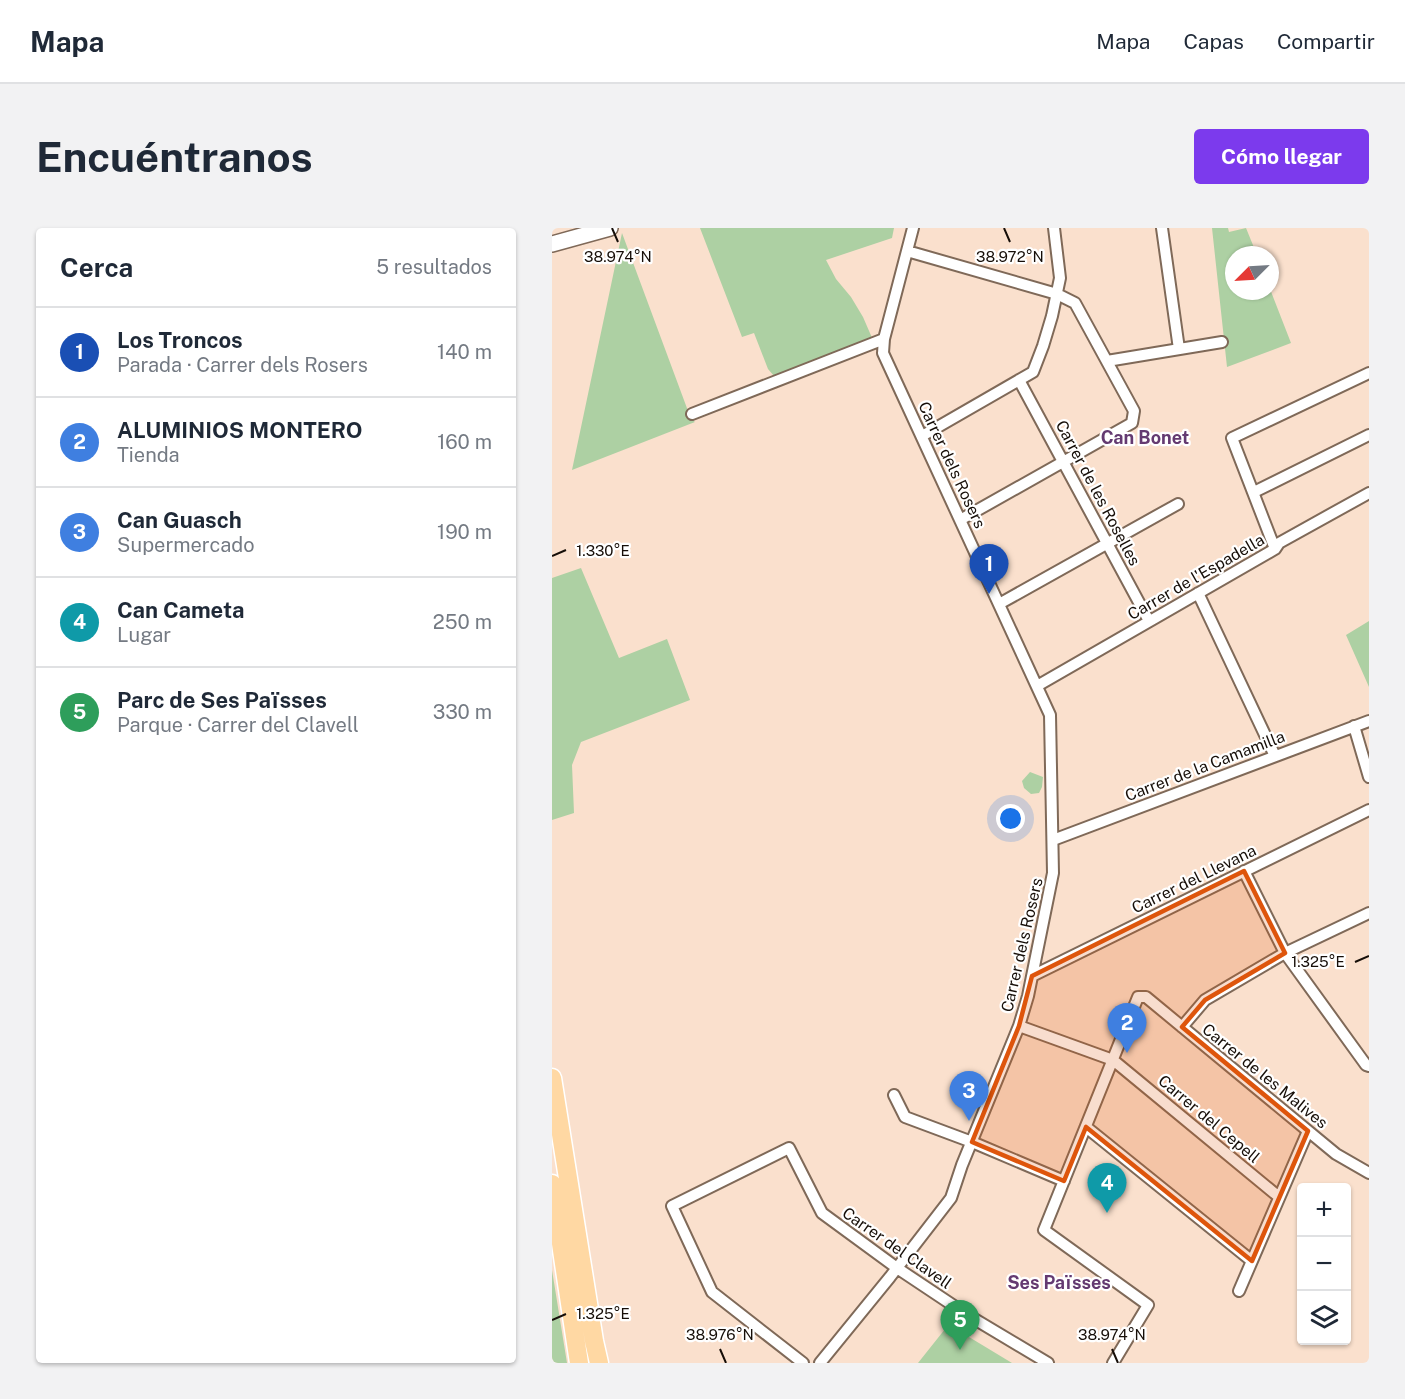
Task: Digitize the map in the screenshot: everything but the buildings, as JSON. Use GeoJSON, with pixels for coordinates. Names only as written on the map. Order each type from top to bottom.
{"type":"FeatureCollection","features":[{"type":"Feature","properties":{"kind":"main road"},"geometry":{"type":"LineString","coordinates":[[552,1078],[599,1363]]}},
{"type":"Feature","properties":{"kind":"main road"},"geometry":{"type":"LineString","coordinates":[[552,1184],[579,1363]]}},
{"type":"Feature","properties":{"kind":"street"},"geometry":{"type":"LineString","coordinates":[[552,244],[610,228]]}},
{"type":"Feature","properties":{"kind":"street","name":"Carrer dels Rosers"},"geometry":{"type":"LineString","coordinates":[[820,1363],[951,1198],[1019,1026],[1032,976],[1053,873],[1050,715],[883,352],[884,339],[914,228]]}},
{"type":"Feature","properties":{"kind":"street"},"geometry":{"type":"LineString","coordinates":[[922,436],[1033,372],[1043,346],[1060,278],[1054,228]]}},
{"type":"Feature","properties":{"kind":"street"},"geometry":{"type":"LineString","coordinates":[[1162,228],[1179,349]]}},
{"type":"Feature","properties":{"kind":"street"},"geometry":{"type":"LineString","coordinates":[[907,251],[1057,294],[1075,303],[1134,411],[1132,423],[960,520]]}},
{"type":"Feature","properties":{"kind":"street"},"geometry":{"type":"LineString","coordinates":[[693,414],[884,339]]}},
{"type":"Feature","properties":{"kind":"street"},"geometry":{"type":"LineString","coordinates":[[1107,361],[1222,342]]}},
{"type":"Feature","properties":{"kind":"street"},"geometry":{"type":"LineString","coordinates":[[1275,549],[1232,438],[1369,373]]}},
{"type":"Feature","properties":{"kind":"street","name":"Carrer de les Roselles"},"geometry":{"type":"LineString","coordinates":[[1019,380],[1149,621]]}},
{"type":"Feature","properties":{"kind":"street"},"geometry":{"type":"LineString","coordinates":[[1254,492],[1369,435]]}},
{"type":"Feature","properties":{"kind":"street","name":"Carrer de l'Espadella"},"geometry":{"type":"LineString","coordinates":[[1037,686],[1275,549],[1279,543],[1369,493]]}},
{"type":"Feature","properties":{"kind":"street"},"geometry":{"type":"LineString","coordinates":[[999,604],[1178,504]]}},
{"type":"Feature","properties":{"kind":"street"},"geometry":{"type":"LineString","coordinates":[[1198,593],[1275,756]]}},
{"type":"Feature","properties":{"kind":"street","name":"Carrer de la Camamilla"},"geometry":{"type":"LineString","coordinates":[[1053,840],[1369,720]]}},
{"type":"Feature","properties":{"kind":"street"},"geometry":{"type":"LineString","coordinates":[[1354,726],[1369,777]]}},
{"type":"Feature","properties":{"kind":"street","name":"Carrer del Llevana"},"geometry":{"type":"LineString","coordinates":[[1032,976],[1369,810]]}},
{"type":"Feature","properties":{"kind":"street"},"geometry":{"type":"LineString","coordinates":[[1244,871],[1286,953],[1366,1065],[1369,1066]]}},
{"type":"Feature","properties":{"kind":"street"},"geometry":{"type":"LineString","coordinates":[[1182,1027],[1205,1000],[1286,953],[1369,913]]}},
{"type":"Feature","properties":{"kind":"street","name":"Carrer de les Malives"},"geometry":{"type":"LineString","coordinates":[[1113,1060],[1138,997],[1146,997],[1336,1154],[1369,1173]]}},
{"type":"Feature","properties":{"kind":"street","name":"Carrer del Cepell"},"geometry":{"type":"LineString","coordinates":[[1019,1026],[1113,1060],[1279,1197]]}},
{"type":"Feature","properties":{"kind":"street"},"geometry":{"type":"LineString","coordinates":[[1113,1060],[1044,1230],[1148,1305],[1113,1363]]}},
{"type":"Feature","properties":{"kind":"street"},"geometry":{"type":"LineString","coordinates":[[894,1095],[905,1117],[972,1142],[1064,1181]]}},
{"type":"Feature","properties":{"kind":"street"},"geometry":{"type":"LineString","coordinates":[[1086,1127],[1252,1262]]}},
{"type":"Feature","properties":{"kind":"street"},"geometry":{"type":"LineString","coordinates":[[1239,1291],[1308,1131]]}},
{"type":"Feature","properties":{"kind":"street","name":"Carrer del Clavell"},"geometry":{"type":"LineString","coordinates":[[803,1363],[712,1292],[672,1206],[789,1148],[822,1213],[971,1318],[1048,1363]]}},
{"type":"Feature","properties":{"kind":"highlighted area"},"geometry":{"type":"Polygon","coordinates":[[[1244,871],[1285,953],[1205,1000],[1182,1027],[1308,1131],[1252,1261],[1086,1127],[1064,1181],[972,1142],[1019,1026],[1032,976],[1244,871]]]}},
{"type":"Feature","properties":{"kind":"green space"},"geometry":{"type":"Polygon","coordinates":[[[700,228],[894,228],[892,238],[826,260],[836,279],[851,297],[863,317],[876,347],[780,383],[768,369],[754,333],[742,337],[700,228]]]}},
{"type":"Feature","properties":{"kind":"green space"},"geometry":{"type":"Polygon","coordinates":[[[1212,228],[1228,228],[1229,232],[1246,228],[1253,246],[1225,246],[1225,300],[1274,300],[1291,343],[1227,367],[1212,228]]]}},
{"type":"Feature","properties":{"kind":"green space"},"geometry":{"type":"Polygon","coordinates":[[[622,233],[691,419],[695,422],[572,470],[622,233]]]}},
{"type":"Feature","properties":{"kind":"green space"},"geometry":{"type":"Polygon","coordinates":[[[581,568],[619,658],[667,639],[690,700],[581,742],[572,765],[574,813],[552,820],[552,578],[581,568]]]}},
{"type":"Feature","properties":{"kind":"green space"},"geometry":{"type":"Polygon","coordinates":[[[1369,621],[1369,687],[1346,635],[1369,621]]]}},
{"type":"Feature","properties":{"kind":"green space"},"geometry":{"type":"Polygon","coordinates":[[[1030,772],[1043,777],[1039,793],[1031,794],[1024,788],[1022,781],[1030,772]]]}},
{"type":"Feature","properties":{"kind":"green space"},"geometry":{"type":"Polygon","coordinates":[[[552,1270],[567,1363],[552,1363],[552,1270]]]}},
{"type":"Feature","properties":{"kind":"green space"},"geometry":{"type":"Polygon","coordinates":[[[953,1319],[968,1329],[969,1337],[1012,1363],[918,1363],[953,1319]]]}},
{"type":"Feature","properties":{"kind":"place","name":"Los Troncos"},"geometry":{"type":"Point","coordinates":[989,594]}},
{"type":"Feature","properties":{"kind":"place","name":"ALUMINIOS MONTERO"},"geometry":{"type":"Point","coordinates":[1127,1053]}},
{"type":"Feature","properties":{"kind":"place","name":"Can Guasch"},"geometry":{"type":"Point","coordinates":[969,1121]}},
{"type":"Feature","properties":{"kind":"place","name":"Can Cameta"},"geometry":{"type":"Point","coordinates":[1107,1213]}},
{"type":"Feature","properties":{"kind":"place","name":"Parc de Ses Païsses"},"geometry":{"type":"Point","coordinates":[960,1350]}},
{"type":"Feature","properties":{"kind":"district","name":"Can Bonet"},"geometry":{"type":"Point","coordinates":[1145,437]}},
{"type":"Feature","properties":{"kind":"district","name":"Ses Païsses"},"geometry":{"type":"Point","coordinates":[1059,1282]}}]}
